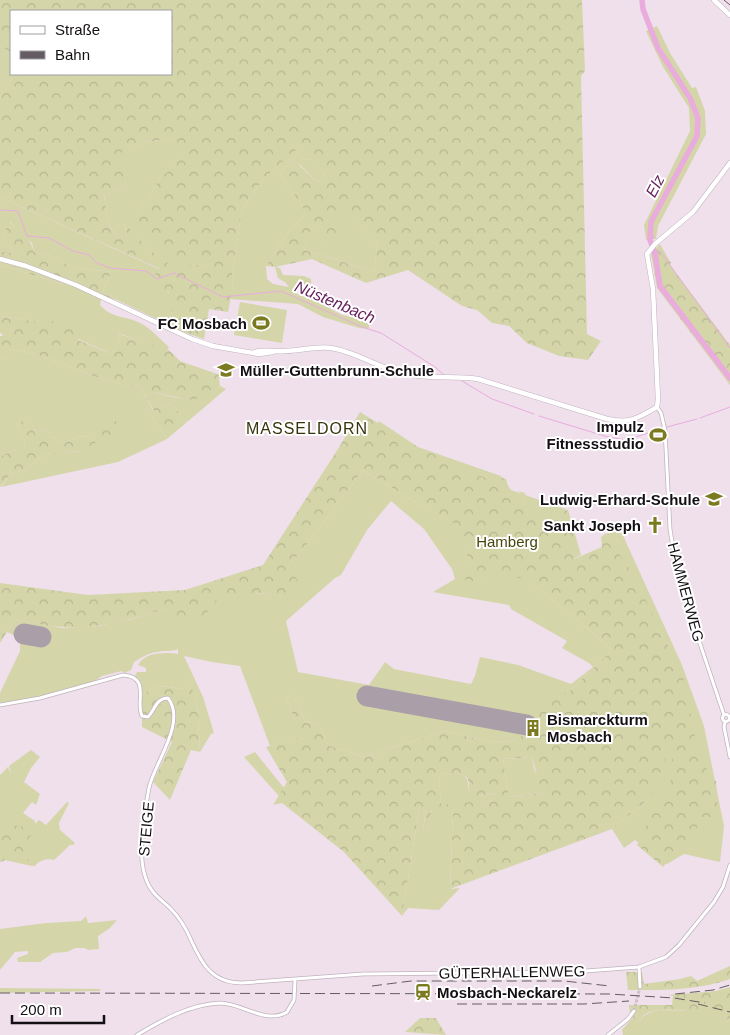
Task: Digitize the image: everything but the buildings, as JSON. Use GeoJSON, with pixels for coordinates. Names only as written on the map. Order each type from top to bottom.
{"type":"FeatureCollection","features":[{"type":"Feature","properties":{"kind":"main road"},"geometry":{"type":"LineString","coordinates":[[714,0],[730,15]]}},
{"type":"Feature","properties":{"kind":"main road"},"geometry":{"type":"LineString","coordinates":[[0,259],[26,266],[76,285],[192,339],[213,346],[255,352],[332,348],[404,374],[423,377],[478,379],[620,422],[633,420],[657,407],[659,393],[653,289],[647,257],[655,244],[693,212],[730,163]]}},
{"type":"Feature","properties":{"kind":"street","name":"HAMMERWEG"},"geometry":{"type":"LineString","coordinates":[[657,407],[661,413],[665,430],[670,530],[676,567],[724,715]]}},
{"type":"Feature","properties":{"kind":"street","name":"STEIGE"},"geometry":{"type":"LineString","coordinates":[[0,705],[40,698],[123,675],[131,677],[139,684],[141,698],[139,710],[142,716],[148,717],[161,699],[168,698],[171,702],[173,716],[171,735],[169,744],[153,774],[150,788],[142,842],[142,864],[145,878],[150,889],[176,914],[201,962],[218,978],[234,983],[295,980]]}},
{"type":"Feature","properties":{"kind":"street"},"geometry":{"type":"LineString","coordinates":[[725,722],[730,718],[728,715],[724,715],[722,718],[725,722],[724,728],[730,757]]}},
{"type":"Feature","properties":{"kind":"street","name":"GÜTERHALLENWEG"},"geometry":{"type":"LineString","coordinates":[[295,980],[363,974],[572,972],[639,967],[666,957],[679,945],[714,902],[723,887],[730,865]]}},
{"type":"Feature","properties":{"kind":"street"},"geometry":{"type":"LineString","coordinates":[[639,967],[640,987]]}},
{"type":"Feature","properties":{"kind":"street"},"geometry":{"type":"LineString","coordinates":[[137,1035],[197,1006],[227,1004],[270,1017],[283,1015],[294,1000],[295,980]]}},
{"type":"Feature","properties":{"kind":"street"},"geometry":{"type":"LineString","coordinates":[[608,1035],[628,1019],[634,1011]]}},
{"type":"Feature","properties":{"kind":"green space"},"geometry":{"type":"Polygon","coordinates":[[[0,0],[582,0],[585,71],[581,76],[587,334],[601,341],[588,360],[559,356],[527,343],[509,326],[492,323],[477,310],[462,306],[408,270],[366,283],[312,259],[275,267],[266,266],[284,238],[306,213],[280,173],[300,152],[298,148],[264,178],[242,209],[228,312],[209,309],[204,339],[166,326],[173,309],[164,302],[169,292],[150,281],[160,269],[0,197],[0,98],[9,85],[13,75],[172,75],[172,10],[10,10],[10,52],[0,45],[0,0]],[[170,139],[147,142],[122,152],[126,188],[104,194],[108,222],[114,233],[125,241],[127,235],[124,223],[150,250],[173,267],[210,264],[192,255],[183,261],[155,245],[138,227],[140,209],[155,188],[160,177],[167,173],[175,161],[182,145],[170,139]],[[304,159],[299,165],[318,183],[325,174],[313,160],[304,159]],[[339,206],[337,251],[327,245],[313,225],[303,249],[374,272],[377,245],[339,206]]]}},
{"type":"Feature","properties":{"kind":"green space"},"geometry":{"type":"Polygon","coordinates":[[[657,26],[670,53],[692,88],[696,87],[705,111],[706,134],[658,226],[656,239],[646,240],[644,225],[690,131],[689,108],[663,67],[646,31],[657,26]]]}},
{"type":"Feature","properties":{"kind":"green space"},"geometry":{"type":"Polygon","coordinates":[[[0,45],[10,52],[10,75],[13,75],[9,85],[0,98],[0,45]]]}},
{"type":"Feature","properties":{"kind":"green space"},"geometry":{"type":"Polygon","coordinates":[[[170,139],[183,145],[167,174],[160,177],[155,188],[140,209],[192,254],[211,264],[173,268],[150,250],[124,224],[127,235],[125,242],[119,238],[108,221],[104,194],[126,188],[121,152],[147,142],[170,139]]]}},
{"type":"Feature","properties":{"kind":"green space"},"geometry":{"type":"Polygon","coordinates":[[[298,147],[300,152],[280,173],[306,213],[284,238],[266,266],[267,279],[273,284],[289,287],[278,278],[275,267],[280,268],[283,275],[304,276],[311,279],[311,289],[294,288],[292,292],[320,303],[342,315],[363,319],[369,323],[369,329],[359,328],[323,317],[298,304],[230,299],[242,209],[264,178],[298,147]]]}},
{"type":"Feature","properties":{"kind":"green space"},"geometry":{"type":"Polygon","coordinates":[[[304,159],[314,160],[325,174],[318,183],[299,164],[304,159]]]}},
{"type":"Feature","properties":{"kind":"green space"},"geometry":{"type":"Polygon","coordinates":[[[0,197],[161,270],[173,309],[167,324],[115,299],[103,291],[111,272],[71,267],[56,257],[34,252],[32,243],[10,222],[2,238],[19,256],[0,251],[0,197]]]}},
{"type":"Feature","properties":{"kind":"green space"},"geometry":{"type":"Polygon","coordinates":[[[339,203],[377,245],[374,272],[303,249],[313,224],[327,245],[339,203]]]}},
{"type":"Feature","properties":{"kind":"green space"},"geometry":{"type":"Polygon","coordinates":[[[9,222],[27,238],[34,252],[56,257],[71,267],[111,272],[103,291],[115,299],[69,280],[62,284],[0,265],[0,251],[18,255],[2,238],[9,222]]]}},
{"type":"Feature","properties":{"kind":"green space"},"geometry":{"type":"Polygon","coordinates":[[[660,244],[671,263],[670,265],[730,345],[730,385],[657,288],[651,254],[660,244]]]}},
{"type":"Feature","properties":{"kind":"green space"},"geometry":{"type":"Polygon","coordinates":[[[0,265],[62,284],[68,279],[102,295],[100,305],[105,310],[144,325],[169,347],[164,350],[118,333],[119,342],[112,354],[39,322],[0,316],[0,265]]]}},
{"type":"Feature","properties":{"kind":"green space","name":"FC Mosbach"},"geometry":{"type":"Polygon","coordinates":[[[240,302],[287,310],[282,343],[234,335],[240,302]]]}},
{"type":"Feature","properties":{"kind":"green space"},"geometry":{"type":"Polygon","coordinates":[[[0,316],[39,322],[44,317],[79,333],[78,340],[112,354],[119,342],[118,333],[169,350],[180,361],[220,375],[220,386],[206,397],[188,400],[154,392],[163,407],[171,403],[187,422],[167,439],[151,415],[154,411],[140,387],[109,381],[21,351],[7,349],[7,356],[0,359],[0,336],[3,336],[0,332],[0,316]]]}},
{"type":"Feature","properties":{"kind":"green space"},"geometry":{"type":"Polygon","coordinates":[[[7,349],[34,354],[109,381],[140,387],[154,412],[151,415],[167,439],[118,462],[1,487],[10,475],[28,468],[43,455],[80,451],[96,433],[59,442],[55,440],[54,436],[44,430],[37,436],[30,420],[17,423],[25,441],[24,450],[16,449],[0,457],[0,359],[7,356],[7,349]]]}},
{"type":"Feature","properties":{"kind":"green space"},"geometry":{"type":"Polygon","coordinates":[[[220,386],[226,389],[187,422],[171,403],[163,407],[153,392],[195,399],[220,386]]]}},
{"type":"Feature","properties":{"kind":"green space","name":"Hamberg"},"geometry":{"type":"Polygon","coordinates":[[[360,412],[378,423],[379,421],[424,451],[441,457],[440,462],[495,481],[498,476],[506,479],[513,504],[524,496],[518,491],[525,493],[523,506],[534,506],[533,515],[549,516],[550,509],[568,511],[575,536],[571,544],[574,559],[602,547],[601,537],[605,534],[632,572],[683,676],[699,756],[703,756],[709,780],[716,781],[718,817],[700,817],[695,836],[691,842],[679,848],[663,867],[637,845],[652,814],[668,792],[672,769],[672,754],[668,740],[666,758],[651,797],[612,829],[450,889],[453,809],[432,809],[427,832],[423,831],[426,810],[419,810],[402,916],[344,852],[282,803],[273,805],[287,782],[266,747],[302,737],[287,698],[293,695],[305,721],[319,725],[328,745],[363,757],[445,731],[490,742],[511,741],[528,733],[539,732],[538,726],[532,721],[543,694],[568,693],[612,650],[527,578],[488,576],[475,582],[460,578],[458,572],[470,564],[457,525],[363,470],[288,567],[298,581],[283,597],[261,593],[236,594],[218,599],[205,615],[179,624],[165,609],[127,620],[88,627],[44,625],[15,619],[0,643],[0,583],[88,595],[185,590],[263,565],[360,412]],[[532,757],[503,759],[509,797],[541,793],[545,790],[539,783],[532,757]],[[444,773],[439,774],[441,805],[494,800],[494,793],[477,797],[470,796],[469,782],[464,775],[446,775],[444,773]]]}},
{"type":"Feature","properties":{"kind":"green space"},"geometry":{"type":"Polygon","coordinates":[[[112,417],[122,428],[80,451],[43,455],[28,468],[10,475],[0,487],[0,457],[16,449],[24,449],[25,441],[17,423],[30,419],[36,435],[44,430],[54,436],[55,440],[63,442],[96,433],[94,430],[112,417]]]}},
{"type":"Feature","properties":{"kind":"green space"},"geometry":{"type":"Polygon","coordinates":[[[418,447],[501,476],[511,490],[568,510],[581,555],[529,581],[612,650],[568,693],[538,726],[540,732],[528,733],[511,741],[490,742],[445,731],[363,757],[328,745],[319,725],[305,721],[293,695],[287,698],[303,737],[270,746],[240,666],[184,656],[203,697],[214,733],[211,734],[200,752],[197,701],[190,684],[181,689],[165,686],[156,687],[142,696],[141,685],[135,676],[137,672],[146,672],[146,668],[138,665],[145,658],[161,653],[178,654],[178,649],[160,651],[148,655],[134,662],[131,670],[124,673],[122,671],[102,676],[95,681],[40,698],[0,704],[0,693],[20,651],[20,638],[7,632],[15,619],[62,628],[98,626],[132,619],[165,609],[205,615],[217,600],[239,593],[259,593],[283,597],[288,567],[363,470],[417,503],[458,525],[470,564],[473,582],[512,566],[521,527],[524,496],[511,524],[418,447]],[[391,501],[367,530],[341,575],[335,578],[286,621],[298,672],[369,685],[385,662],[394,669],[471,684],[480,657],[518,665],[571,684],[593,667],[562,648],[567,641],[511,609],[509,605],[433,592],[455,579],[452,569],[424,529],[391,501]]]}},
{"type":"Feature","properties":{"kind":"green space"},"geometry":{"type":"Polygon","coordinates":[[[620,529],[682,665],[704,726],[724,826],[720,862],[684,854],[667,864],[635,840],[624,848],[612,829],[651,797],[629,570],[605,534],[620,529]]]}},
{"type":"Feature","properties":{"kind":"green space"},"geometry":{"type":"Polygon","coordinates":[[[190,683],[197,701],[200,752],[191,750],[170,800],[153,782],[172,742],[142,727],[142,696],[156,687],[165,686],[181,689],[190,683]]]}},
{"type":"Feature","properties":{"kind":"green space"},"geometry":{"type":"Polygon","coordinates":[[[31,750],[40,757],[31,768],[24,782],[40,794],[36,805],[32,802],[23,813],[35,821],[35,824],[39,820],[46,825],[67,802],[69,803],[59,823],[60,830],[75,843],[70,845],[54,860],[44,860],[35,866],[0,859],[0,775],[8,767],[11,774],[9,766],[31,750]]]}},
{"type":"Feature","properties":{"kind":"green space"},"geometry":{"type":"Polygon","coordinates":[[[255,752],[284,788],[279,796],[244,757],[255,752]]]}},
{"type":"Feature","properties":{"kind":"green space"},"geometry":{"type":"Polygon","coordinates":[[[532,757],[534,769],[545,790],[541,793],[509,797],[503,759],[532,757]]]}},
{"type":"Feature","properties":{"kind":"green space"},"geometry":{"type":"Polygon","coordinates":[[[444,773],[446,775],[457,773],[464,775],[468,781],[469,792],[477,797],[495,793],[495,800],[441,806],[439,774],[444,773]]]}},
{"type":"Feature","properties":{"kind":"green space"},"geometry":{"type":"Polygon","coordinates":[[[453,808],[450,889],[460,888],[439,910],[408,908],[402,916],[419,810],[426,809],[423,830],[427,831],[432,809],[453,808]]]}},
{"type":"Feature","properties":{"kind":"green space"},"geometry":{"type":"Polygon","coordinates":[[[3,818],[12,824],[20,826],[39,825],[40,827],[24,843],[29,861],[18,858],[15,854],[5,857],[4,861],[0,862],[0,819],[3,818]]]}},
{"type":"Feature","properties":{"kind":"green space"},"geometry":{"type":"Polygon","coordinates":[[[86,916],[88,923],[117,920],[110,928],[98,936],[99,949],[75,948],[67,952],[53,953],[40,962],[18,962],[17,958],[28,954],[28,951],[15,952],[0,970],[0,929],[81,921],[86,916]]]}},
{"type":"Feature","properties":{"kind":"green space"},"geometry":{"type":"Polygon","coordinates":[[[730,966],[730,979],[717,983],[679,989],[628,990],[626,972],[642,972],[644,984],[691,976],[697,981],[730,966]]]}},
{"type":"Feature","properties":{"kind":"green space"},"geometry":{"type":"Polygon","coordinates":[[[730,987],[730,1020],[703,1013],[661,1010],[644,1015],[638,1022],[630,1014],[629,1005],[672,1005],[673,996],[668,995],[716,991],[730,987]]]}},
{"type":"Feature","properties":{"kind":"green space"},"geometry":{"type":"Polygon","coordinates":[[[0,988],[100,989],[100,991],[0,993],[0,988]]]}},
{"type":"Feature","properties":{"kind":"green space"},"geometry":{"type":"Polygon","coordinates":[[[661,1010],[714,1014],[730,1020],[730,1035],[623,1035],[622,1030],[633,1017],[638,1022],[648,1013],[661,1010]]]}},
{"type":"Feature","properties":{"kind":"green space"},"geometry":{"type":"Polygon","coordinates":[[[420,1018],[436,1018],[446,1035],[405,1032],[420,1018]]]}},
{"type":"Feature","properties":{"kind":"waterway","name":"Elz"},"geometry":{"type":"LineString","coordinates":[[642,0],[643,9],[658,48],[690,98],[698,118],[697,136],[651,222],[650,240],[655,253],[660,286],[730,378]]}},
{"type":"Feature","properties":{"kind":"waterway","name":"Nüstenbach"},"geometry":{"type":"LineString","coordinates":[[0,210],[18,211],[27,236],[49,238],[73,251],[89,255],[97,263],[110,268],[146,271],[157,279],[174,273],[223,297],[281,291],[362,327],[381,333],[435,367],[444,375]]}},
{"type":"Feature","properties":{"kind":"waterway","name":"Elz"},"geometry":{"type":"LineString","coordinates":[[649,232],[653,237]]}},
{"type":"Feature","properties":{"kind":"waterway"},"geometry":{"type":"LineString","coordinates":[[659,250],[730,348]]}},
{"type":"Feature","properties":{"kind":"waterway","name":"Nüstenbach"},"geometry":{"type":"LineString","coordinates":[[462,381],[492,399],[534,414]]}},
{"type":"Feature","properties":{"kind":"waterway","name":"Nüstenbach"},"geometry":{"type":"LineString","coordinates":[[700,418],[730,407]]}},
{"type":"Feature","properties":{"kind":"waterway","name":"Nüstenbach"},"geometry":{"type":"LineString","coordinates":[[539,416],[608,437],[626,440],[661,429]]}},
{"type":"Feature","properties":{"kind":"waterway","name":"Nüstenbach"},"geometry":{"type":"LineString","coordinates":[[667,427],[697,419]]}},
{"type":"Feature","properties":{"kind":"runway"},"geometry":{"type":"LineString","coordinates":[[24,634],[41,637]]}},
{"type":"Feature","properties":{"kind":"runway"},"geometry":{"type":"LineString","coordinates":[[367,696],[527,725]]}},
{"type":"Feature","properties":{"kind":"tunnel"},"geometry":{"type":"LineString","coordinates":[[634,1011],[640,987]]}},
{"type":"Feature","properties":{"kind":"railway"},"geometry":{"type":"LineString","coordinates":[[724,0],[730,5]]}},
{"type":"Feature","properties":{"kind":"railway"},"geometry":{"type":"LineString","coordinates":[[372,986],[411,981],[564,981],[610,986]]}},
{"type":"Feature","properties":{"kind":"railway"},"geometry":{"type":"LineString","coordinates":[[675,994],[713,990],[730,985]]}},
{"type":"Feature","properties":{"kind":"railway"},"geometry":{"type":"LineString","coordinates":[[0,993],[609,994],[674,998],[705,1003]]}},
{"type":"Feature","properties":{"kind":"railway"},"geometry":{"type":"LineString","coordinates":[[457,1004],[584,1004],[629,1001]]}},
{"type":"Feature","properties":{"kind":"railway"},"geometry":{"type":"LineString","coordinates":[[698,1004],[730,1012]]}},
{"type":"Feature","properties":{"kind":"place","name":"FC Mosbach"},"geometry":{"type":"Point","coordinates":[261,323]}},
{"type":"Feature","properties":{"kind":"place","name":"Müller-Guttenbrunn-Schule"},"geometry":{"type":"Point","coordinates":[226,370]}},
{"type":"Feature","properties":{"kind":"place","name":"Impulz Fitnessstudio"},"geometry":{"type":"Point","coordinates":[658,435]}},
{"type":"Feature","properties":{"kind":"place","name":"Ludwig-Erhard-Schule"},"geometry":{"type":"Point","coordinates":[714,499]}},
{"type":"Feature","properties":{"kind":"place","name":"Sankt Joseph"},"geometry":{"type":"Point","coordinates":[655,525]}},
{"type":"Feature","properties":{"kind":"place","name":"Bismarckturm Mosbach"},"geometry":{"type":"Point","coordinates":[533,728]}},
{"type":"Feature","properties":{"kind":"place","name":"Mosbach-Neckarelz"},"geometry":{"type":"Point","coordinates":[423,992]}},
{"type":"Feature","properties":{"kind":"district","name":"MASSELDORN"},"geometry":{"type":"Point","coordinates":[307,428]}}]}
